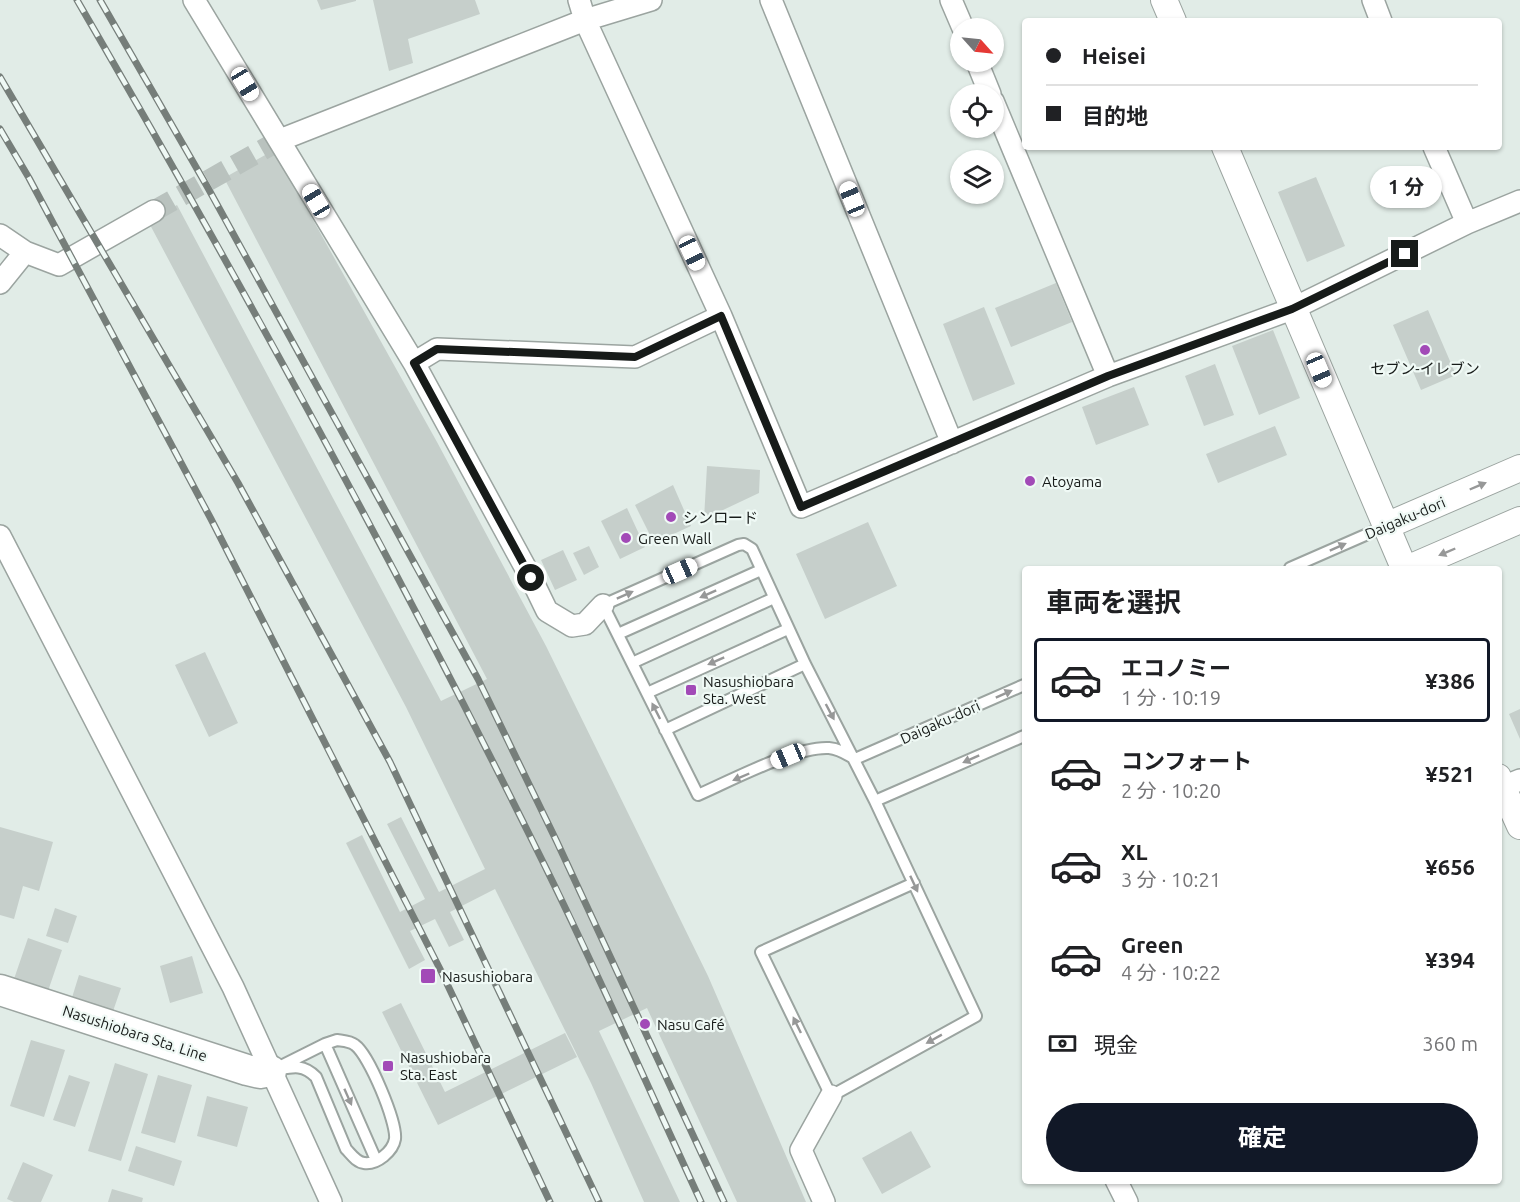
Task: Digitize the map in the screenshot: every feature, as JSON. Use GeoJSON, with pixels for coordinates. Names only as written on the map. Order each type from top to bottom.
{"type":"FeatureCollection","features":[{"type":"Feature","properties":{"kind":"main road","name":"Nasushiobara Sta. Line"},"geometry":{"type":"LineString","coordinates":[[0,990],[247,1070],[260,1073],[271,1071]]}},
{"type":"Feature","properties":{"kind":"street"},"geometry":{"type":"LineString","coordinates":[[194,0],[414,363],[547,611],[573,626],[585,624],[603,605]]}},
{"type":"Feature","properties":{"kind":"street"},"geometry":{"type":"LineString","coordinates":[[280,140],[582,10],[651,0]]}},
{"type":"Feature","properties":{"kind":"street"},"geometry":{"type":"LineString","coordinates":[[771,0],[952,443]]}},
{"type":"Feature","properties":{"kind":"street"},"geometry":{"type":"LineString","coordinates":[[951,0],[959,18]]}},
{"type":"Feature","properties":{"kind":"street"},"geometry":{"type":"LineString","coordinates":[[1164,0],[1172,18]]}},
{"type":"Feature","properties":{"kind":"street"},"geometry":{"type":"LineString","coordinates":[[1372,0],[1380,18]]}},
{"type":"Feature","properties":{"kind":"street"},"geometry":{"type":"LineString","coordinates":[[582,10],[721,316],[801,507],[1108,376],[1292,309],[1467,224],[1520,201]]}},
{"type":"Feature","properties":{"kind":"street"},"geometry":{"type":"LineString","coordinates":[[1004,127],[1108,376]]}},
{"type":"Feature","properties":{"kind":"street"},"geometry":{"type":"LineString","coordinates":[[1226,150],[1403,566]]}},
{"type":"Feature","properties":{"kind":"street"},"geometry":{"type":"LineString","coordinates":[[1435,150],[1467,224]]}},
{"type":"Feature","properties":{"kind":"street"},"geometry":{"type":"LineString","coordinates":[[0,235],[25,252],[59,265],[153,210]]}},
{"type":"Feature","properties":{"kind":"street"},"geometry":{"type":"LineString","coordinates":[[0,283],[25,252]]}},
{"type":"Feature","properties":{"kind":"street"},"geometry":{"type":"LineString","coordinates":[[414,363],[437,349],[635,357],[721,316]]}},
{"type":"Feature","properties":{"kind":"street","name":"Daigaku-dori"},"geometry":{"type":"LineString","coordinates":[[1386,526],[1520,468]]}},
{"type":"Feature","properties":{"kind":"street"},"geometry":{"type":"LineString","coordinates":[[1414,566],[1520,520]]}},
{"type":"Feature","properties":{"kind":"street"},"geometry":{"type":"LineString","coordinates":[[0,536],[233,987],[331,1202]]}},
{"type":"Feature","properties":{"kind":"street"},"geometry":{"type":"LineString","coordinates":[[1505,784],[1520,826]]}},
{"type":"Feature","properties":{"kind":"street"},"geometry":{"type":"LineString","coordinates":[[824,1202],[801,1150],[831,1095]]}},
{"type":"Feature","properties":{"kind":"street"},"geometry":{"type":"LineString","coordinates":[[1118,1184],[1127,1202]]}},
{"type":"Feature","properties":{"kind":"lane","name":"Daigaku-dori"},"geometry":{"type":"LineString","coordinates":[[1295,566],[1386,526]]}},
{"type":"Feature","properties":{"kind":"lane"},"geometry":{"type":"LineString","coordinates":[[855,759],[842,751],[829,748],[813,750],[788,756],[698,795],[603,605],[738,545],[744,544],[752,549],[788,629],[855,759],[914,883],[976,1016],[831,1095],[762,952],[914,883]]}},
{"type":"Feature","properties":{"kind":"lane"},"geometry":{"type":"LineString","coordinates":[[618,634],[761,570]]}},
{"type":"Feature","properties":{"kind":"lane"},"geometry":{"type":"LineString","coordinates":[[632,663],[774,598]]}},
{"type":"Feature","properties":{"kind":"lane"},"geometry":{"type":"LineString","coordinates":[[647,693],[788,629]]}},
{"type":"Feature","properties":{"kind":"lane"},"geometry":{"type":"LineString","coordinates":[[665,730],[805,664]]}},
{"type":"Feature","properties":{"kind":"lane","name":"Daigaku-dori"},"geometry":{"type":"LineString","coordinates":[[855,759],[1022,686]]}},
{"type":"Feature","properties":{"kind":"lane"},"geometry":{"type":"LineString","coordinates":[[875,801],[1022,737]]}},
{"type":"Feature","properties":{"kind":"lane"},"geometry":{"type":"LineString","coordinates":[[337,1040],[347,1041],[356,1046],[363,1054],[392,1119],[395,1139],[390,1150],[385,1156],[367,1164],[361,1163],[346,1149],[315,1077],[307,1068],[271,1071],[337,1040]]}},
{"type":"Feature","properties":{"kind":"lane"},"geometry":{"type":"LineString","coordinates":[[325,1044],[376,1160]]}},
{"type":"Feature","properties":{"kind":"building"},"geometry":{"type":"Polygon","coordinates":[[[317,0],[356,0],[356,1],[321,10],[317,0]]]}},
{"type":"Feature","properties":{"kind":"building"},"geometry":{"type":"Polygon","coordinates":[[[373,0],[475,0],[480,14],[408,39],[413,63],[389,71],[373,0]]]}},
{"type":"Feature","properties":{"kind":"building"},"geometry":{"type":"Polygon","coordinates":[[[274,150],[437,442],[546,646],[708,976],[806,1202],[737,1202],[647,1008],[599,1031],[680,1202],[644,1202],[591,1083],[495,889],[450,912],[464,940],[449,947],[435,919],[410,931],[425,960],[409,969],[346,843],[362,835],[400,912],[425,899],[387,824],[401,817],[439,892],[485,869],[406,707],[148,221],[177,205],[441,701],[487,679],[224,178],[274,150]]]}},
{"type":"Feature","properties":{"kind":"building"},"geometry":{"type":"Polygon","coordinates":[[[1316,177],[1345,246],[1307,262],[1278,192],[1316,177]]]}},
{"type":"Feature","properties":{"kind":"building"},"geometry":{"type":"Polygon","coordinates":[[[1056,283],[1072,322],[1011,347],[995,308],[1056,283]]]}},
{"type":"Feature","properties":{"kind":"building"},"geometry":{"type":"Polygon","coordinates":[[[984,307],[1015,384],[973,401],[943,324],[984,307]]]}},
{"type":"Feature","properties":{"kind":"building","name":"セブン-イレブン"},"geometry":{"type":"Polygon","coordinates":[[[1428,310],[1456,375],[1421,390],[1393,325],[1428,310]]]}},
{"type":"Feature","properties":{"kind":"building"},"geometry":{"type":"Polygon","coordinates":[[[1273,330],[1300,398],[1259,415],[1232,346],[1273,330]]]}},
{"type":"Feature","properties":{"kind":"building"},"geometry":{"type":"Polygon","coordinates":[[[1215,364],[1234,415],[1204,426],[1185,376],[1215,364]]]}},
{"type":"Feature","properties":{"kind":"building"},"geometry":{"type":"Polygon","coordinates":[[[1134,387],[1149,425],[1096,445],[1082,407],[1134,387]]]}},
{"type":"Feature","properties":{"kind":"building"},"geometry":{"type":"Polygon","coordinates":[[[1275,426],[1287,455],[1218,483],[1206,454],[1275,426]]]}},
{"type":"Feature","properties":{"kind":"building"},"geometry":{"type":"Polygon","coordinates":[[[707,466],[760,470],[759,493],[704,519],[707,466]]]}},
{"type":"Feature","properties":{"kind":"building"},"geometry":{"type":"Polygon","coordinates":[[[673,485],[691,526],[654,543],[635,505],[673,485]]]}},
{"type":"Feature","properties":{"kind":"building"},"geometry":{"type":"Polygon","coordinates":[[[627,508],[645,547],[620,559],[601,521],[627,508]]]}},
{"type":"Feature","properties":{"kind":"building"},"geometry":{"type":"Polygon","coordinates":[[[868,522],[897,586],[825,619],[796,554],[868,522]]]}},
{"type":"Feature","properties":{"kind":"building"},"geometry":{"type":"Polygon","coordinates":[[[589,546],[599,567],[584,575],[573,553],[589,546]]]}},
{"type":"Feature","properties":{"kind":"building"},"geometry":{"type":"Polygon","coordinates":[[[563,550],[577,580],[555,590],[541,560],[563,550]]]}},
{"type":"Feature","properties":{"kind":"building"},"geometry":{"type":"Polygon","coordinates":[[[205,652],[238,723],[209,737],[175,665],[205,652]]]}},
{"type":"Feature","properties":{"kind":"building"},"geometry":{"type":"Polygon","coordinates":[[[1520,709],[1520,739],[1509,714],[1520,709]]]}},
{"type":"Feature","properties":{"kind":"building"},"geometry":{"type":"Polygon","coordinates":[[[0,827],[53,842],[39,891],[23,886],[14,919],[0,915],[0,827]]]}},
{"type":"Feature","properties":{"kind":"building"},"geometry":{"type":"Polygon","coordinates":[[[55,908],[77,916],[68,943],[46,936],[55,908]]]}},
{"type":"Feature","properties":{"kind":"building"},"geometry":{"type":"Polygon","coordinates":[[[28,938],[62,950],[48,991],[14,979],[28,938]]]}},
{"type":"Feature","properties":{"kind":"building"},"geometry":{"type":"Polygon","coordinates":[[[192,956],[203,993],[170,1003],[160,966],[192,956]]]}},
{"type":"Feature","properties":{"kind":"building"},"geometry":{"type":"Polygon","coordinates":[[[79,975],[121,988],[111,1017],[70,1004],[79,975]]]}},
{"type":"Feature","properties":{"kind":"building"},"geometry":{"type":"Polygon","coordinates":[[[401,1003],[445,1092],[565,1033],[577,1057],[438,1125],[382,1012],[401,1003]]]}},
{"type":"Feature","properties":{"kind":"building"},"geometry":{"type":"Polygon","coordinates":[[[31,1040],[65,1050],[44,1117],[10,1106],[31,1040]]]}},
{"type":"Feature","properties":{"kind":"building"},"geometry":{"type":"Polygon","coordinates":[[[115,1063],[148,1074],[121,1161],[88,1151],[115,1063]]]}},
{"type":"Feature","properties":{"kind":"building"},"geometry":{"type":"Polygon","coordinates":[[[69,1075],[90,1082],[75,1127],[53,1120],[69,1075]]]}},
{"type":"Feature","properties":{"kind":"building"},"geometry":{"type":"Polygon","coordinates":[[[158,1075],[192,1085],[175,1143],[141,1133],[158,1075]]]}},
{"type":"Feature","properties":{"kind":"building"},"geometry":{"type":"Polygon","coordinates":[[[207,1096],[248,1107],[237,1147],[197,1136],[207,1096]]]}},
{"type":"Feature","properties":{"kind":"building"},"geometry":{"type":"Polygon","coordinates":[[[911,1131],[931,1167],[882,1194],[862,1158],[911,1131]]]}},
{"type":"Feature","properties":{"kind":"building"},"geometry":{"type":"Polygon","coordinates":[[[136,1146],[182,1161],[174,1186],[128,1171],[136,1146]]]}},
{"type":"Feature","properties":{"kind":"building"},"geometry":{"type":"Polygon","coordinates":[[[23,1162],[53,1175],[41,1202],[14,1202],[7,1199],[23,1162]]]}},
{"type":"Feature","properties":{"kind":"building"},"geometry":{"type":"Polygon","coordinates":[[[112,1189],[143,1198],[142,1202],[108,1202],[112,1189]]]}},
{"type":"Feature","properties":{"kind":"tunnel"},"geometry":{"type":"LineString","coordinates":[[154,211],[280,140]]}},
{"type":"Feature","properties":{"kind":"railway"},"geometry":{"type":"LineString","coordinates":[[77,0],[256,315],[428,634],[558,894],[701,1202]]}},
{"type":"Feature","properties":{"kind":"railway"},"geometry":{"type":"LineString","coordinates":[[100,0],[208,188],[478,679],[557,842],[724,1202]]}},
{"type":"Feature","properties":{"kind":"railway"},"geometry":{"type":"LineString","coordinates":[[0,77],[238,483],[390,762],[599,1202]]}},
{"type":"Feature","properties":{"kind":"railway"},"geometry":{"type":"LineString","coordinates":[[0,129],[29,178],[211,519],[441,971],[550,1202]]}},
{"type":"Feature","properties":{"kind":"place","name":"セブン-イレブン"},"geometry":{"type":"Point","coordinates":[1425,350]}},
{"type":"Feature","properties":{"kind":"place","name":"Atoyama"},"geometry":{"type":"Point","coordinates":[1030,481]}},
{"type":"Feature","properties":{"kind":"place","name":"シンロード"},"geometry":{"type":"Point","coordinates":[671,517]}},
{"type":"Feature","properties":{"kind":"place","name":"Green Wall"},"geometry":{"type":"Point","coordinates":[626,538]}},
{"type":"Feature","properties":{"kind":"place","name":"Nasushiobara Sta. West"},"geometry":{"type":"Point","coordinates":[691,690]}},
{"type":"Feature","properties":{"kind":"place","name":"Nasushiobara"},"geometry":{"type":"Point","coordinates":[428,976]}},
{"type":"Feature","properties":{"kind":"place","name":"Nasu Café"},"geometry":{"type":"Point","coordinates":[645,1024]}},
{"type":"Feature","properties":{"kind":"place","name":"Nasushiobara Sta. East"},"geometry":{"type":"Point","coordinates":[388,1066]}},
{"type":"Feature","properties":{"kind":"route"},"geometry":{"type":"LineString","coordinates":[[531,578],[414,363],[437,349],[635,357],[721,316],[801,507],[1108,376],[1292,309],[1405,254]]}}]}
